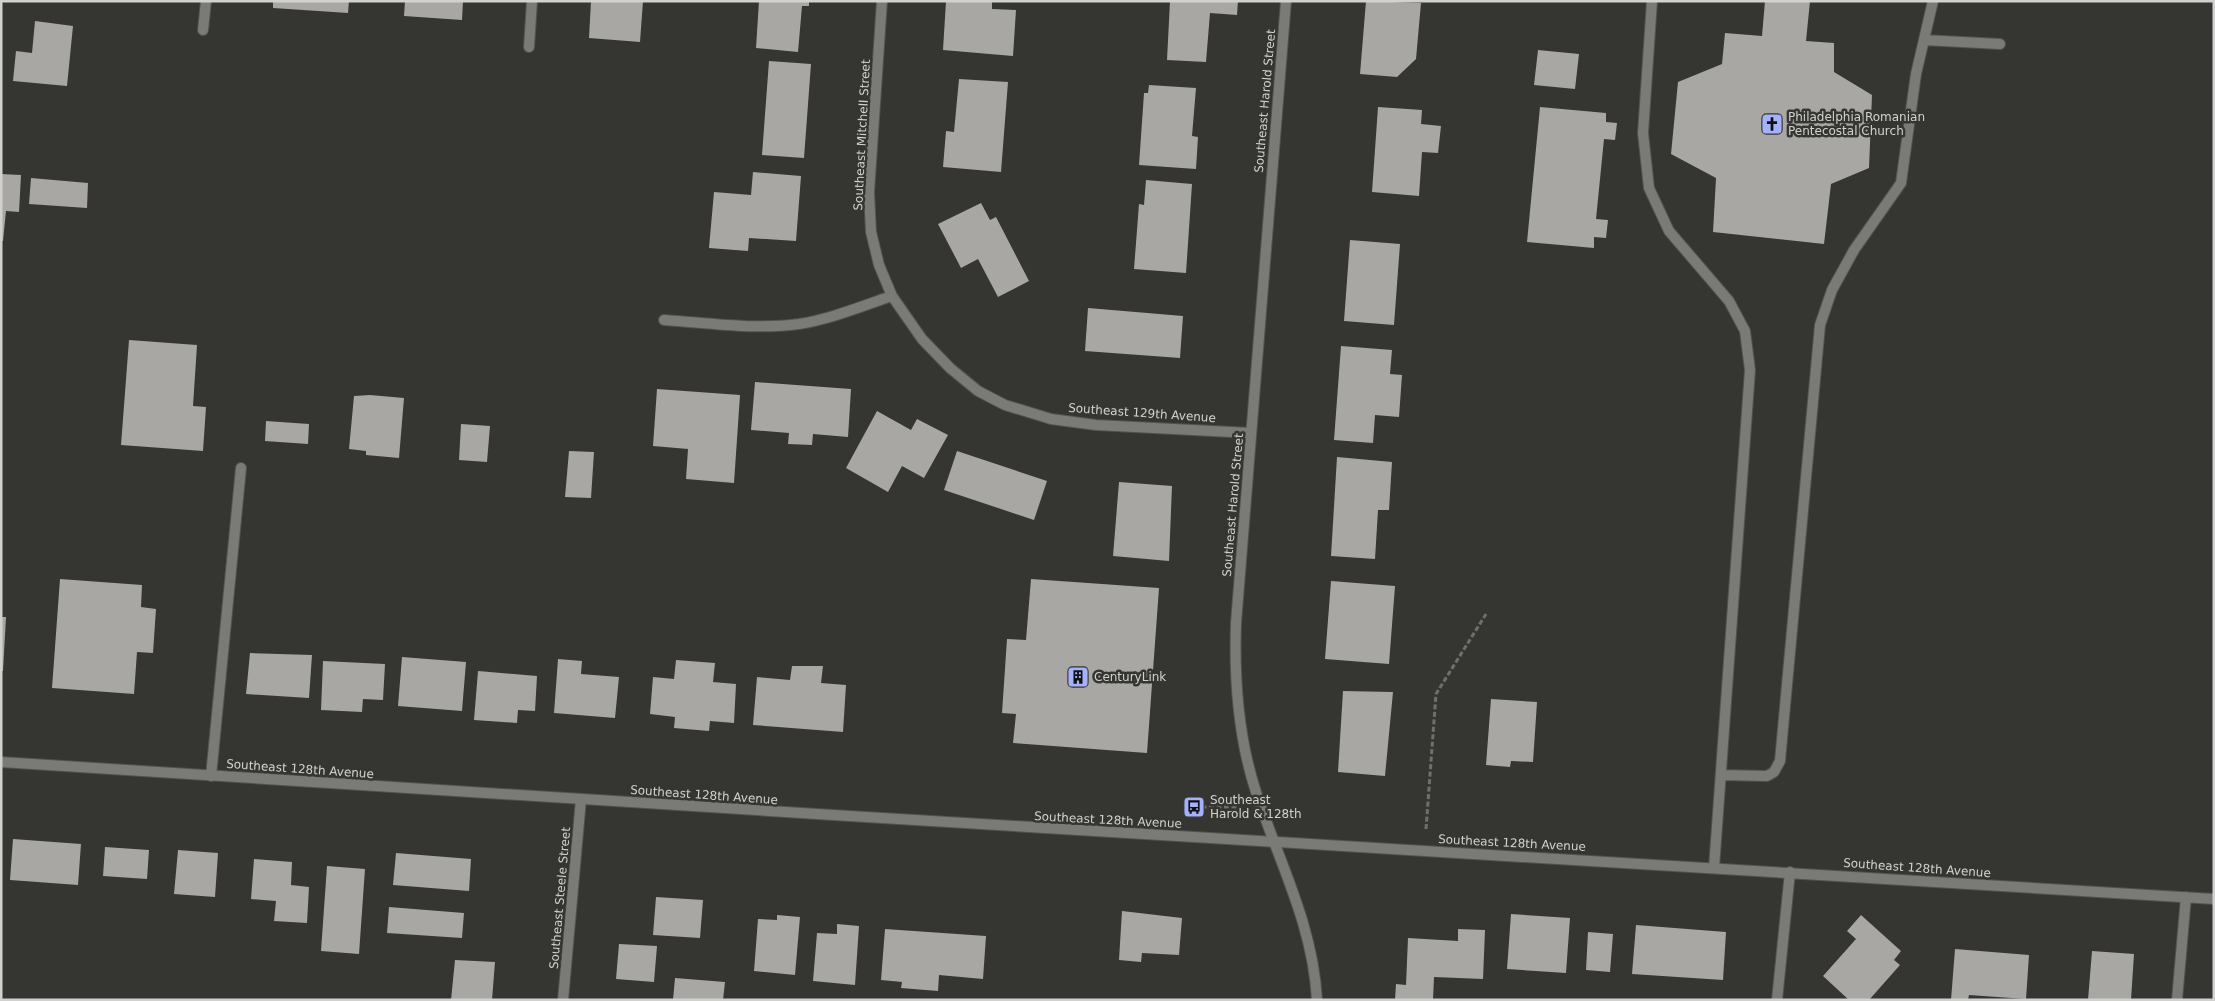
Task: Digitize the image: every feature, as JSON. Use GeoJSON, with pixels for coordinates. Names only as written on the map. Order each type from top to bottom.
{"type":"FeatureCollection","features":[{"type":"Feature","properties":{"kind":"street"},"geometry":{"type":"LineString","coordinates":[[203,30],[206,1]]}},
{"type":"Feature","properties":{"kind":"street"},"geometry":{"type":"LineString","coordinates":[[529,47],[532,1]]}},
{"type":"Feature","properties":{"kind":"street","name":"Southeast Mitchell Street"},"geometry":{"type":"LineString","coordinates":[[882,1],[869,192],[871,232],[879,265],[892,296]]}},
{"type":"Feature","properties":{"kind":"street","name":"Southeast Harold Street"},"geometry":{"type":"LineString","coordinates":[[1286,1],[1236,623],[1235,677],[1245,751],[1261,807],[1304,919],[1314,967],[1317,1000]]}},
{"type":"Feature","properties":{"kind":"street"},"geometry":{"type":"LineString","coordinates":[[1652,1],[1643,133],[1649,188],[1669,230],[1729,301],[1745,331],[1750,370],[1714,868]]}},
{"type":"Feature","properties":{"kind":"street"},"geometry":{"type":"LineString","coordinates":[[1721,775],[1767,776],[1774,772],[1780,761],[1820,325],[1836,282],[1854,250],[1901,183],[1916,74],[1933,1]]}},
{"type":"Feature","properties":{"kind":"street"},"geometry":{"type":"LineString","coordinates":[[1924,40],[2000,44]]}},
{"type":"Feature","properties":{"kind":"street"},"geometry":{"type":"LineString","coordinates":[[664,320],[766,327],[801,323],[828,317],[892,296]]}},
{"type":"Feature","properties":{"kind":"street","name":"Southeast 129th Avenue"},"geometry":{"type":"LineString","coordinates":[[892,296],[922,339],[950,368],[978,391],[1005,405],[1050,419],[1096,425],[1251,433]]}},
{"type":"Feature","properties":{"kind":"street"},"geometry":{"type":"LineString","coordinates":[[212,776],[241,468]]}},
{"type":"Feature","properties":{"kind":"street","name":"Southeast 128th Avenue"},"geometry":{"type":"LineString","coordinates":[[1,762],[2214,899]]}},
{"type":"Feature","properties":{"kind":"street","name":"Southeast Steele Street"},"geometry":{"type":"LineString","coordinates":[[563,1000],[581,799]]}},
{"type":"Feature","properties":{"kind":"street"},"geometry":{"type":"LineString","coordinates":[[1776,1000],[1790,872]]}},
{"type":"Feature","properties":{"kind":"street"},"geometry":{"type":"LineString","coordinates":[[2177,1000],[2186,897]]}},
{"type":"Feature","properties":{"kind":"path"},"geometry":{"type":"LineString","coordinates":[[1425,851],[1436,694],[1486,614]]}},
{"type":"Feature","properties":{"kind":"path"},"geometry":{"type":"LineString","coordinates":[[1194,807],[1261,807]]}},
{"type":"Feature","properties":{"kind":"building"},"geometry":{"type":"Polygon","coordinates":[[[273,1],[349,1],[348,13],[273,8],[273,1]]]}},
{"type":"Feature","properties":{"kind":"building"},"geometry":{"type":"Polygon","coordinates":[[[405,1],[463,1],[462,20],[404,16],[405,1]]]}},
{"type":"Feature","properties":{"kind":"building"},"geometry":{"type":"Polygon","coordinates":[[[591,1],[643,1],[640,42],[589,38],[591,1]]]}},
{"type":"Feature","properties":{"kind":"building"},"geometry":{"type":"Polygon","coordinates":[[[759,1],[809,1],[809,6],[802,6],[798,52],[756,48],[759,1]]]}},
{"type":"Feature","properties":{"kind":"building"},"geometry":{"type":"Polygon","coordinates":[[[946,1],[992,1],[992,9],[1016,10],[1013,56],[943,50],[946,1]]]}},
{"type":"Feature","properties":{"kind":"building"},"geometry":{"type":"Polygon","coordinates":[[[1170,1],[1238,1],[1237,15],[1210,13],[1206,62],[1167,60],[1170,1]]]}},
{"type":"Feature","properties":{"kind":"building"},"geometry":{"type":"Polygon","coordinates":[[[1366,1],[1421,3],[1416,59],[1397,77],[1360,74],[1366,1]]]}},
{"type":"Feature","properties":{"kind":"building","name":"Philadelphia Romanian Pentecostal Church"},"geometry":{"type":"Polygon","coordinates":[[[1765,1],[1810,1],[1806,41],[1834,43],[1834,72],[1872,95],[1869,168],[1831,184],[1824,244],[1713,232],[1716,178],[1671,154],[1678,82],[1722,64],[1725,33],[1762,36],[1765,1]]]}},
{"type":"Feature","properties":{"kind":"building"},"geometry":{"type":"Polygon","coordinates":[[[35,21],[73,26],[67,86],[13,81],[16,51],[32,53],[35,21]]]}},
{"type":"Feature","properties":{"kind":"building"},"geometry":{"type":"Polygon","coordinates":[[[1538,50],[1579,54],[1575,89],[1534,85],[1538,50]]]}},
{"type":"Feature","properties":{"kind":"building"},"geometry":{"type":"Polygon","coordinates":[[[769,61],[811,64],[804,158],[762,155],[769,61]]]}},
{"type":"Feature","properties":{"kind":"building"},"geometry":{"type":"Polygon","coordinates":[[[959,79],[1008,82],[1001,172],[943,167],[946,131],[954,132],[959,79]]]}},
{"type":"Feature","properties":{"kind":"building"},"geometry":{"type":"Polygon","coordinates":[[[1149,85],[1196,88],[1192,136],[1198,137],[1196,169],[1139,165],[1144,93],[1148,93],[1149,85]]]}},
{"type":"Feature","properties":{"kind":"building"},"geometry":{"type":"Polygon","coordinates":[[[1378,107],[1422,110],[1421,124],[1441,126],[1438,153],[1422,152],[1419,196],[1372,192],[1378,107]]]}},
{"type":"Feature","properties":{"kind":"building"},"geometry":{"type":"Polygon","coordinates":[[[1540,107],[1606,113],[1606,122],[1617,123],[1615,140],[1604,139],[1596,219],[1608,220],[1606,238],[1594,237],[1594,248],[1527,242],[1540,107]]]}},
{"type":"Feature","properties":{"kind":"building"},"geometry":{"type":"Polygon","coordinates":[[[753,172],[801,176],[796,241],[749,238],[748,251],[709,248],[714,192],[751,195],[753,172]]]}},
{"type":"Feature","properties":{"kind":"building"},"geometry":{"type":"Polygon","coordinates":[[[1,174],[21,175],[19,212],[6,211],[3,241],[1,241],[1,174]]]}},
{"type":"Feature","properties":{"kind":"building"},"geometry":{"type":"Polygon","coordinates":[[[31,178],[88,183],[87,208],[29,204],[31,178]]]}},
{"type":"Feature","properties":{"kind":"building"},"geometry":{"type":"Polygon","coordinates":[[[1146,180],[1192,184],[1186,273],[1134,269],[1139,204],[1144,205],[1146,180]]]}},
{"type":"Feature","properties":{"kind":"building"},"geometry":{"type":"Polygon","coordinates":[[[981,203],[990,220],[996,217],[1029,281],[998,297],[978,259],[961,268],[938,224],[981,203]]]}},
{"type":"Feature","properties":{"kind":"building"},"geometry":{"type":"Polygon","coordinates":[[[1350,240],[1400,244],[1394,325],[1344,321],[1350,240]]]}},
{"type":"Feature","properties":{"kind":"building"},"geometry":{"type":"Polygon","coordinates":[[[1088,308],[1183,316],[1180,358],[1085,351],[1088,308]]]}},
{"type":"Feature","properties":{"kind":"building"},"geometry":{"type":"Polygon","coordinates":[[[129,340],[197,345],[193,406],[206,407],[203,451],[121,445],[129,340]]]}},
{"type":"Feature","properties":{"kind":"building"},"geometry":{"type":"Polygon","coordinates":[[[1341,346],[1392,350],[1390,374],[1402,375],[1399,417],[1375,415],[1373,443],[1334,440],[1341,346]]]}},
{"type":"Feature","properties":{"kind":"building"},"geometry":{"type":"Polygon","coordinates":[[[755,382],[851,389],[848,437],[813,434],[812,445],[788,444],[789,433],[751,430],[755,382]]]}},
{"type":"Feature","properties":{"kind":"building"},"geometry":{"type":"Polygon","coordinates":[[[657,389],[740,395],[734,483],[686,479],[688,449],[653,446],[657,389]]]}},
{"type":"Feature","properties":{"kind":"building"},"geometry":{"type":"Polygon","coordinates":[[[370,395],[404,398],[399,458],[366,455],[366,451],[349,449],[354,396],[370,395]]]}},
{"type":"Feature","properties":{"kind":"building"},"geometry":{"type":"Polygon","coordinates":[[[877,411],[911,430],[917,419],[948,435],[924,478],[902,466],[888,492],[846,468],[877,411]]]}},
{"type":"Feature","properties":{"kind":"building"},"geometry":{"type":"Polygon","coordinates":[[[266,421],[309,424],[308,444],[265,441],[266,421]]]}},
{"type":"Feature","properties":{"kind":"building"},"geometry":{"type":"Polygon","coordinates":[[[461,424],[490,426],[487,462],[459,460],[461,424]]]}},
{"type":"Feature","properties":{"kind":"building"},"geometry":{"type":"Polygon","coordinates":[[[569,451],[594,452],[591,498],[565,497],[569,451]]]}},
{"type":"Feature","properties":{"kind":"building"},"geometry":{"type":"Polygon","coordinates":[[[957,451],[1047,481],[1034,520],[944,490],[957,451]]]}},
{"type":"Feature","properties":{"kind":"building"},"geometry":{"type":"Polygon","coordinates":[[[1337,457],[1392,462],[1389,510],[1378,510],[1375,559],[1331,556],[1337,457]]]}},
{"type":"Feature","properties":{"kind":"building"},"geometry":{"type":"Polygon","coordinates":[[[1119,482],[1172,486],[1169,561],[1113,556],[1119,482]]]}},
{"type":"Feature","properties":{"kind":"building"},"geometry":{"type":"Polygon","coordinates":[[[60,579],[142,585],[141,607],[156,609],[153,653],[137,652],[134,694],[52,688],[60,579]]]}},
{"type":"Feature","properties":{"kind":"building","name":"CenturyLink"},"geometry":{"type":"Polygon","coordinates":[[[1031,579],[1159,588],[1147,753],[1013,743],[1016,714],[1002,713],[1007,639],[1026,640],[1031,579]]]}},
{"type":"Feature","properties":{"kind":"building"},"geometry":{"type":"Polygon","coordinates":[[[1331,581],[1395,586],[1389,664],[1325,659],[1331,581]]]}},
{"type":"Feature","properties":{"kind":"building"},"geometry":{"type":"Polygon","coordinates":[[[1,617],[6,617],[3,671],[1,671],[1,617]]]}},
{"type":"Feature","properties":{"kind":"building"},"geometry":{"type":"Polygon","coordinates":[[[250,653],[312,655],[309,698],[246,694],[250,653]]]}},
{"type":"Feature","properties":{"kind":"building"},"geometry":{"type":"Polygon","coordinates":[[[402,657],[466,662],[462,711],[398,706],[402,657]]]}},
{"type":"Feature","properties":{"kind":"building"},"geometry":{"type":"Polygon","coordinates":[[[558,659],[582,661],[581,674],[619,677],[615,718],[554,713],[558,659]]]}},
{"type":"Feature","properties":{"kind":"building"},"geometry":{"type":"Polygon","coordinates":[[[676,660],[715,663],[713,682],[736,684],[734,723],[710,721],[709,731],[674,728],[675,717],[650,714],[653,677],[674,679],[676,660]]]}},
{"type":"Feature","properties":{"kind":"building"},"geometry":{"type":"Polygon","coordinates":[[[323,661],[385,664],[383,700],[363,699],[362,712],[321,710],[323,661]]]}},
{"type":"Feature","properties":{"kind":"building"},"geometry":{"type":"Polygon","coordinates":[[[792,666],[823,666],[821,683],[846,685],[843,732],[753,725],[757,677],[790,680],[792,666]]]}},
{"type":"Feature","properties":{"kind":"building"},"geometry":{"type":"Polygon","coordinates":[[[478,671],[537,676],[535,711],[518,710],[517,723],[474,720],[478,671]]]}},
{"type":"Feature","properties":{"kind":"building"},"geometry":{"type":"Polygon","coordinates":[[[1343,691],[1393,692],[1385,776],[1338,772],[1343,691]]]}},
{"type":"Feature","properties":{"kind":"building"},"geometry":{"type":"Polygon","coordinates":[[[1491,699],[1537,702],[1533,762],[1511,761],[1510,767],[1486,765],[1491,699]]]}},
{"type":"Feature","properties":{"kind":"building"},"geometry":{"type":"Polygon","coordinates":[[[13,839],[81,844],[78,885],[10,880],[13,839]]]}},
{"type":"Feature","properties":{"kind":"building"},"geometry":{"type":"Polygon","coordinates":[[[105,847],[149,850],[147,879],[103,876],[105,847]]]}},
{"type":"Feature","properties":{"kind":"building"},"geometry":{"type":"Polygon","coordinates":[[[178,850],[218,853],[215,897],[174,894],[178,850]]]}},
{"type":"Feature","properties":{"kind":"building"},"geometry":{"type":"Polygon","coordinates":[[[396,853],[471,859],[469,891],[393,885],[396,853]]]}},
{"type":"Feature","properties":{"kind":"building"},"geometry":{"type":"Polygon","coordinates":[[[254,859],[292,862],[291,885],[309,887],[307,923],[274,921],[276,901],[251,899],[254,859]]]}},
{"type":"Feature","properties":{"kind":"building"},"geometry":{"type":"Polygon","coordinates":[[[327,866],[365,869],[359,954],[321,951],[327,866]]]}},
{"type":"Feature","properties":{"kind":"building"},"geometry":{"type":"Polygon","coordinates":[[[656,897],[703,900],[700,938],[653,935],[656,897]]]}},
{"type":"Feature","properties":{"kind":"building"},"geometry":{"type":"Polygon","coordinates":[[[389,907],[464,913],[462,938],[387,933],[389,907]]]}},
{"type":"Feature","properties":{"kind":"building"},"geometry":{"type":"Polygon","coordinates":[[[1122,911],[1182,918],[1179,955],[1142,953],[1141,962],[1119,960],[1122,911]]]}},
{"type":"Feature","properties":{"kind":"building"},"geometry":{"type":"Polygon","coordinates":[[[1511,914],[1570,918],[1566,973],[1507,969],[1511,914]]]}},
{"type":"Feature","properties":{"kind":"building"},"geometry":{"type":"Polygon","coordinates":[[[777,915],[800,917],[795,975],[754,971],[758,919],[777,920],[777,915]]]}},
{"type":"Feature","properties":{"kind":"building"},"geometry":{"type":"Polygon","coordinates":[[[1861,915],[1901,951],[1894,960],[1900,965],[1869,1000],[1849,1000],[1823,976],[1856,939],[1847,931],[1861,915]]]}},
{"type":"Feature","properties":{"kind":"building"},"geometry":{"type":"Polygon","coordinates":[[[837,924],[859,926],[855,985],[813,981],[817,933],[837,934],[837,924]]]}},
{"type":"Feature","properties":{"kind":"building"},"geometry":{"type":"Polygon","coordinates":[[[1636,925],[1726,932],[1723,980],[1632,974],[1636,925]]]}},
{"type":"Feature","properties":{"kind":"building"},"geometry":{"type":"Polygon","coordinates":[[[885,929],[986,936],[983,979],[939,975],[938,991],[901,988],[902,982],[881,980],[885,929]]]}},
{"type":"Feature","properties":{"kind":"building"},"geometry":{"type":"Polygon","coordinates":[[[1458,929],[1485,930],[1483,979],[1434,977],[1433,1000],[1395,1000],[1396,984],[1406,985],[1408,938],[1458,941],[1458,929]]]}},
{"type":"Feature","properties":{"kind":"building"},"geometry":{"type":"Polygon","coordinates":[[[1588,932],[1613,934],[1610,972],[1586,970],[1588,932]]]}},
{"type":"Feature","properties":{"kind":"building"},"geometry":{"type":"Polygon","coordinates":[[[619,944],[657,946],[654,982],[616,979],[619,944]]]}},
{"type":"Feature","properties":{"kind":"building"},"geometry":{"type":"Polygon","coordinates":[[[1955,949],[2029,955],[2026,999],[1969,995],[1968,1000],[1951,1000],[1955,949]]]}},
{"type":"Feature","properties":{"kind":"building"},"geometry":{"type":"Polygon","coordinates":[[[2092,951],[2134,954],[2131,1000],[2088,1000],[2092,951]]]}},
{"type":"Feature","properties":{"kind":"building"},"geometry":{"type":"Polygon","coordinates":[[[455,960],[495,962],[492,1000],[451,1000],[455,960]]]}},
{"type":"Feature","properties":{"kind":"building"},"geometry":{"type":"Polygon","coordinates":[[[675,978],[725,982],[723,1000],[673,1000],[675,978]]]}},
{"type":"Feature","properties":{"kind":"place","name":"Philadelphia Romanian Pentecostal Church"},"geometry":{"type":"Point","coordinates":[1772,124]}},
{"type":"Feature","properties":{"kind":"place","name":"CenturyLink"},"geometry":{"type":"Point","coordinates":[1078,677]}},
{"type":"Feature","properties":{"kind":"place","name":"Southeast Harold & 128th"},"geometry":{"type":"Point","coordinates":[1194,807]}}]}
